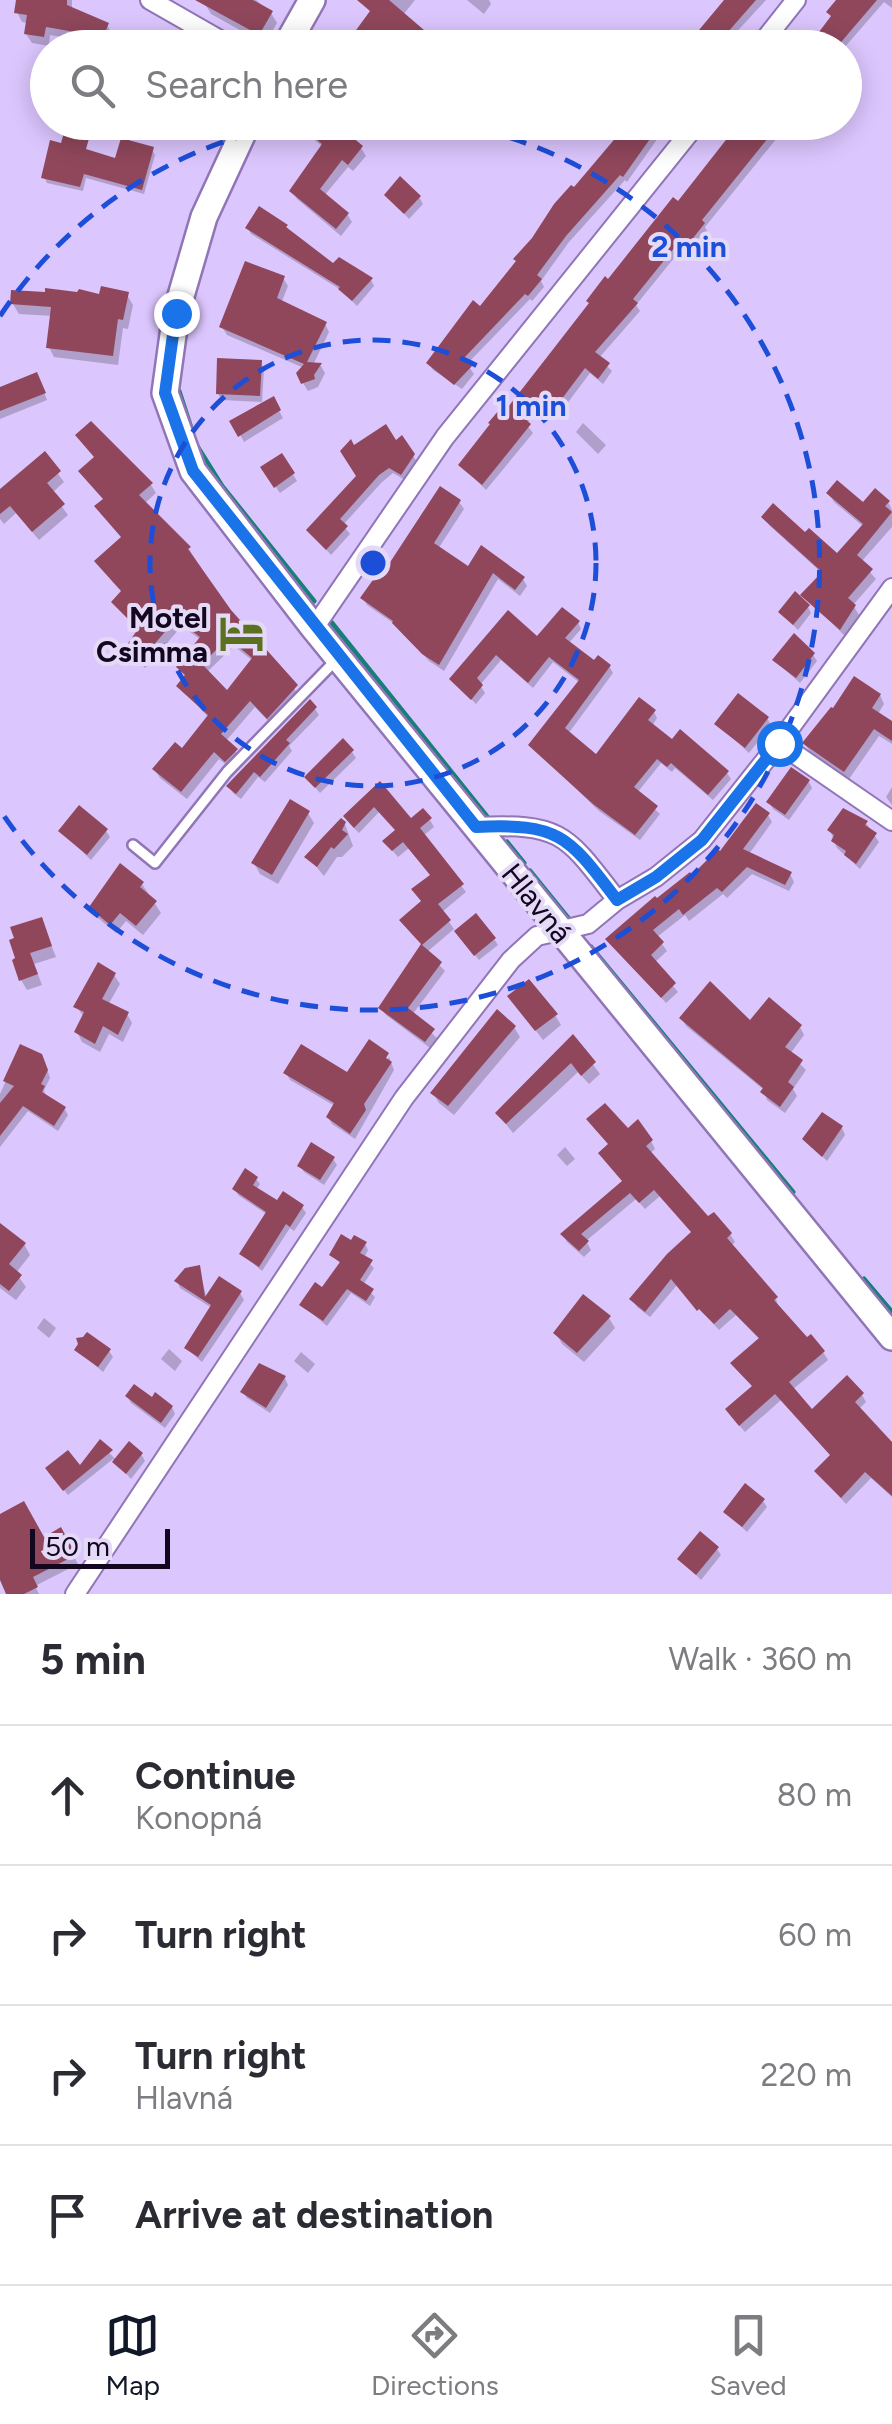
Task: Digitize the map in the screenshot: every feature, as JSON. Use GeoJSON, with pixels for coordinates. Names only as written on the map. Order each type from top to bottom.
{"type":"FeatureCollection","features":[{"type":"Feature","properties":{"kind":"street"},"geometry":{"type":"LineString","coordinates":[[150,0],[202,30]]}},
{"type":"Feature","properties":{"kind":"street"},"geometry":{"type":"LineString","coordinates":[[295,30],[312,0]]}},
{"type":"Feature","properties":{"kind":"street"},"geometry":{"type":"LineString","coordinates":[[772,30],[796,0]]}},
{"type":"Feature","properties":{"kind":"street","name":"Hlavná"},"geometry":{"type":"LineString","coordinates":[[240,140],[204,218],[176,313],[165,393],[193,471],[314,628],[892,1337]]}},
{"type":"Feature","properties":{"kind":"street"},"geometry":{"type":"LineString","coordinates":[[314,628],[446,436],[684,140]]}},
{"type":"Feature","properties":{"kind":"street"},"geometry":{"type":"LineString","coordinates":[[75,1594],[404,1098],[511,960],[537,936],[588,924],[702,840],[779,743],[892,588]]}},
{"type":"Feature","properties":{"kind":"street"},"geometry":{"type":"LineString","coordinates":[[779,743],[892,821]]}},
{"type":"Feature","properties":{"kind":"street"},"geometry":{"type":"LineString","coordinates":[[476,827],[513,825],[563,837],[617,900]]}},
{"type":"Feature","properties":{"kind":"lane"},"geometry":{"type":"LineString","coordinates":[[133,845],[155,862],[226,772],[339,658]]}},
{"type":"Feature","properties":{"kind":"building"},"geometry":{"type":"Polygon","coordinates":[[[16,0],[67,0],[67,5],[109,23],[106,30],[46,27],[30,30],[30,35],[24,34],[27,15],[14,13],[16,0]]]}},
{"type":"Feature","properties":{"kind":"building"},"geometry":{"type":"Polygon","coordinates":[[[195,0],[253,0],[273,11],[262,30],[250,30],[195,0]]]}},
{"type":"Feature","properties":{"kind":"building"},"geometry":{"type":"Polygon","coordinates":[[[357,0],[389,0],[424,30],[356,30],[370,11],[357,0]]]}},
{"type":"Feature","properties":{"kind":"building"},"geometry":{"type":"Polygon","coordinates":[[[724,0],[756,0],[730,30],[699,30],[724,0]]]}},
{"type":"Feature","properties":{"kind":"building"},"geometry":{"type":"Polygon","coordinates":[[[836,0],[877,0],[851,30],[820,30],[831,16],[826,12],[836,0]]]}},
{"type":"Feature","properties":{"kind":"building"},"geometry":{"type":"Polygon","coordinates":[[[50,140],[89,140],[86,149],[115,158],[120,140],[154,147],[142,190],[84,174],[80,187],[41,178],[50,140]]]}},
{"type":"Feature","properties":{"kind":"building"},"geometry":{"type":"Polygon","coordinates":[[[317,140],[356,140],[363,146],[348,165],[342,160],[320,189],[349,213],[336,229],[289,191],[322,144],[317,140]]]}},
{"type":"Feature","properties":{"kind":"building"},"geometry":{"type":"Polygon","coordinates":[[[614,140],[649,140],[623,177],[620,175],[566,236],[537,275],[542,279],[528,296],[525,294],[464,358],[472,366],[454,385],[426,363],[473,300],[480,306],[554,204],[571,185],[574,187],[614,140]]]}},
{"type":"Feature","properties":{"kind":"building"},"geometry":{"type":"Polygon","coordinates":[[[726,140],[766,140],[702,220],[705,223],[686,247],[679,242],[633,299],[638,303],[595,352],[610,363],[598,379],[585,368],[555,408],[540,396],[523,417],[531,424],[482,485],[458,465],[505,403],[509,406],[589,303],[586,301],[605,276],[608,279],[673,197],[678,201],[726,140]]]}},
{"type":"Feature","properties":{"kind":"building"},"geometry":{"type":"Polygon","coordinates":[[[400,176],[421,196],[404,214],[384,195],[400,176]]]}},
{"type":"Feature","properties":{"kind":"building"},"geometry":{"type":"Polygon","coordinates":[[[259,206],[333,263],[339,257],[373,278],[352,301],[340,287],[245,228],[259,206]]]}},
{"type":"Feature","properties":{"kind":"building"},"geometry":{"type":"Polygon","coordinates":[[[245,261],[285,276],[277,298],[327,322],[307,362],[322,363],[315,379],[301,384],[296,373],[304,364],[219,327],[245,261]]]}},
{"type":"Feature","properties":{"kind":"building"},"geometry":{"type":"Polygon","coordinates":[[[101,286],[129,292],[123,320],[118,319],[113,356],[46,348],[51,307],[10,304],[11,290],[79,289],[99,294],[101,286]]]}},
{"type":"Feature","properties":{"kind":"building"},"geometry":{"type":"Polygon","coordinates":[[[217,358],[262,360],[260,396],[216,394],[217,358]]]}},
{"type":"Feature","properties":{"kind":"building"},"geometry":{"type":"Polygon","coordinates":[[[37,372],[46,393],[0,411],[0,387],[37,372]]]}},
{"type":"Feature","properties":{"kind":"building"},"geometry":{"type":"Polygon","coordinates":[[[274,396],[281,410],[238,437],[229,421],[274,396]]]}},
{"type":"Feature","properties":{"kind":"building"},"geometry":{"type":"Polygon","coordinates":[[[91,421],[153,483],[139,495],[191,547],[188,549],[231,610],[298,685],[267,719],[250,701],[221,734],[238,749],[225,762],[214,752],[181,792],[152,769],[175,742],[182,748],[208,715],[176,686],[185,675],[176,667],[200,637],[176,619],[139,662],[124,649],[138,629],[111,602],[121,591],[94,561],[121,537],[94,506],[103,499],[78,471],[94,457],[75,435],[91,421]],[[228,638],[202,664],[227,690],[252,658],[228,638]]]}},
{"type":"Feature","properties":{"kind":"building"},"geometry":{"type":"Polygon","coordinates":[[[386,424],[396,440],[402,435],[415,454],[401,475],[389,468],[379,475],[340,519],[348,526],[326,550],[306,530],[356,476],[340,451],[351,439],[354,445],[386,424]]]}},
{"type":"Feature","properties":{"kind":"building"},"geometry":{"type":"Polygon","coordinates":[[[45,451],[61,471],[47,483],[65,504],[32,532],[10,506],[0,514],[0,489],[45,451]]]}},
{"type":"Feature","properties":{"kind":"building"},"geometry":{"type":"Polygon","coordinates":[[[282,453],[295,473],[274,488],[260,467],[282,453]]]}},
{"type":"Feature","properties":{"kind":"building"},"geometry":{"type":"Polygon","coordinates":[[[837,480],[863,502],[875,488],[890,501],[885,506],[892,512],[857,555],[873,569],[848,598],[856,605],[840,630],[800,595],[822,572],[761,517],[773,503],[805,532],[809,528],[837,553],[863,524],[826,493],[837,480]]]}},
{"type":"Feature","properties":{"kind":"building"},"geometry":{"type":"Polygon","coordinates":[[[440,486],[461,500],[434,543],[468,566],[481,545],[525,577],[515,590],[493,573],[439,665],[422,654],[393,621],[360,598],[380,570],[383,573],[440,486]]]}},
{"type":"Feature","properties":{"kind":"building"},"geometry":{"type":"Polygon","coordinates":[[[795,591],[810,605],[793,625],[778,612],[795,591]]]}},
{"type":"Feature","properties":{"kind":"building"},"geometry":{"type":"Polygon","coordinates":[[[562,607],[580,621],[565,638],[594,660],[598,655],[611,665],[565,728],[596,754],[639,697],[656,710],[648,720],[672,739],[680,729],[729,771],[708,795],[671,763],[667,767],[657,759],[634,787],[658,806],[635,835],[593,804],[528,745],[579,680],[549,657],[528,683],[496,655],[477,678],[483,685],[471,700],[449,679],[508,610],[537,636],[562,607]]]}},
{"type":"Feature","properties":{"kind":"building"},"geometry":{"type":"Polygon","coordinates":[[[794,633],[815,653],[796,678],[772,660],[794,633]]]}},
{"type":"Feature","properties":{"kind":"building"},"geometry":{"type":"Polygon","coordinates":[[[854,676],[881,694],[872,708],[892,721],[892,741],[874,729],[844,772],[802,743],[833,708],[854,676]]]}},
{"type":"Feature","properties":{"kind":"building"},"geometry":{"type":"Polygon","coordinates":[[[738,693],[769,717],[745,748],[714,724],[738,693]]]}},
{"type":"Feature","properties":{"kind":"building"},"geometry":{"type":"Polygon","coordinates":[[[310,699],[317,707],[286,740],[290,743],[260,777],[254,772],[236,794],[226,786],[310,699]]]}},
{"type":"Feature","properties":{"kind":"building"},"geometry":{"type":"Polygon","coordinates":[[[343,738],[354,750],[315,788],[304,777],[343,738]]]}},
{"type":"Feature","properties":{"kind":"building"},"geometry":{"type":"Polygon","coordinates":[[[791,767],[810,780],[785,815],[766,802],[791,767]]]}},
{"type":"Feature","properties":{"kind":"building"},"geometry":{"type":"Polygon","coordinates":[[[380,781],[411,818],[423,808],[432,818],[420,828],[464,884],[438,904],[451,920],[422,945],[442,962],[408,1008],[435,1029],[425,1042],[378,1008],[421,944],[399,920],[421,901],[411,889],[430,875],[403,842],[392,851],[382,841],[395,830],[374,807],[354,828],[343,816],[380,781]]]}},
{"type":"Feature","properties":{"kind":"building"},"geometry":{"type":"Polygon","coordinates":[[[290,799],[310,811],[272,875],[251,863],[290,799]]]}},
{"type":"Feature","properties":{"kind":"building"},"geometry":{"type":"Polygon","coordinates":[[[756,803],[770,813],[743,849],[792,872],[785,885],[747,867],[722,892],[717,888],[683,915],[679,909],[653,930],[664,942],[651,955],[676,983],[661,998],[605,939],[655,896],[690,872],[692,875],[720,851],[756,803]]]}},
{"type":"Feature","properties":{"kind":"building"},"geometry":{"type":"Polygon","coordinates":[[[79,805],[108,829],[87,855],[58,831],[79,805]]]}},
{"type":"Feature","properties":{"kind":"building"},"geometry":{"type":"Polygon","coordinates":[[[843,808],[868,821],[865,825],[877,833],[856,864],[831,841],[834,835],[827,830],[843,808]]]}},
{"type":"Feature","properties":{"kind":"building"},"geometry":{"type":"Polygon","coordinates":[[[341,818],[346,822],[342,830],[348,834],[334,849],[331,847],[317,867],[304,857],[341,818]]]}},
{"type":"Feature","properties":{"kind":"building"},"geometry":{"type":"Polygon","coordinates":[[[120,863],[144,882],[140,887],[157,901],[136,926],[120,913],[110,925],[89,907],[120,863]]]}},
{"type":"Feature","properties":{"kind":"building"},"geometry":{"type":"Polygon","coordinates":[[[476,913],[496,938],[474,956],[454,931],[476,913]]]}},
{"type":"Feature","properties":{"kind":"building"},"geometry":{"type":"Polygon","coordinates":[[[42,917],[52,946],[30,953],[38,974],[19,981],[12,960],[15,958],[9,940],[14,938],[10,927],[42,917]]]}},
{"type":"Feature","properties":{"kind":"building"},"geometry":{"type":"Polygon","coordinates":[[[98,962],[116,973],[102,999],[129,1012],[118,1035],[103,1026],[95,1044],[74,1032],[84,1012],[73,1007],[98,962]]]}},
{"type":"Feature","properties":{"kind":"building"},"geometry":{"type":"Polygon","coordinates":[[[529,979],[558,1014],[535,1031],[507,996],[529,979]]]}},
{"type":"Feature","properties":{"kind":"building"},"geometry":{"type":"Polygon","coordinates":[[[710,981],[750,1020],[769,997],[802,1025],[785,1047],[803,1060],[788,1082],[794,1087],[780,1107],[760,1092],[763,1088],[679,1018],[710,981]]]}},
{"type":"Feature","properties":{"kind":"building"},"geometry":{"type":"Polygon","coordinates":[[[497,1009],[516,1026],[448,1106],[430,1093],[497,1009]]]}},
{"type":"Feature","properties":{"kind":"building"},"geometry":{"type":"Polygon","coordinates":[[[573,1034],[596,1062],[581,1076],[571,1063],[506,1124],[495,1113],[573,1034]]]}},
{"type":"Feature","properties":{"kind":"building"},"geometry":{"type":"Polygon","coordinates":[[[369,1039],[389,1053],[386,1058],[392,1062],[364,1104],[366,1110],[350,1134],[326,1117],[334,1103],[283,1073],[301,1044],[347,1072],[369,1039]]]}},
{"type":"Feature","properties":{"kind":"building"},"geometry":{"type":"Polygon","coordinates":[[[20,1044],[42,1054],[48,1070],[41,1084],[45,1086],[42,1092],[66,1107],[54,1126],[23,1106],[0,1136],[0,1103],[14,1086],[3,1081],[20,1044]]]}},
{"type":"Feature","properties":{"kind":"building"},"geometry":{"type":"Polygon","coordinates":[[[605,1103],[628,1128],[638,1119],[653,1140],[646,1146],[708,1216],[714,1212],[732,1233],[727,1238],[778,1297],[774,1300],[825,1351],[789,1382],[812,1409],[847,1375],[864,1393],[855,1402],[892,1442],[892,1496],[865,1472],[841,1498],[814,1471],[830,1455],[775,1394],[739,1426],[725,1409],[752,1386],[730,1363],[759,1338],[730,1309],[714,1324],[697,1311],[671,1279],[645,1312],[629,1299],[691,1232],[654,1190],[639,1203],[630,1193],[581,1234],[589,1241],[579,1251],[560,1234],[622,1181],[598,1153],[608,1144],[586,1119],[605,1103]]]}},
{"type":"Feature","properties":{"kind":"building"},"geometry":{"type":"Polygon","coordinates":[[[822,1112],[843,1126],[822,1157],[802,1139],[822,1112]]]}},
{"type":"Feature","properties":{"kind":"building"},"geometry":{"type":"Polygon","coordinates":[[[311,1142],[335,1157],[320,1180],[297,1166],[311,1142]]]}},
{"type":"Feature","properties":{"kind":"building"},"geometry":{"type":"Polygon","coordinates":[[[245,1168],[258,1177],[253,1185],[277,1200],[283,1191],[304,1205],[290,1227],[286,1224],[259,1267],[239,1254],[266,1212],[232,1189],[245,1168]]]}},
{"type":"Feature","properties":{"kind":"building"},"geometry":{"type":"Polygon","coordinates":[[[0,1223],[26,1243],[9,1264],[22,1275],[9,1291],[0,1284],[0,1223]]]}},
{"type":"Feature","properties":{"kind":"building"},"geometry":{"type":"Polygon","coordinates":[[[341,1234],[367,1242],[360,1253],[373,1260],[360,1280],[374,1289],[366,1301],[347,1289],[323,1321],[299,1305],[315,1282],[322,1287],[340,1262],[329,1255],[341,1234]]]}},
{"type":"Feature","properties":{"kind":"building"},"geometry":{"type":"Polygon","coordinates":[[[200,1265],[205,1297],[219,1276],[242,1291],[198,1357],[184,1348],[211,1305],[174,1281],[185,1268],[200,1265]]]}},
{"type":"Feature","properties":{"kind":"building"},"geometry":{"type":"Polygon","coordinates":[[[583,1294],[611,1316],[577,1353],[553,1333],[583,1294]]]}},
{"type":"Feature","properties":{"kind":"building"},"geometry":{"type":"Polygon","coordinates":[[[87,1332],[111,1349],[98,1367],[74,1350],[76,1338],[87,1332]]]}},
{"type":"Feature","properties":{"kind":"building"},"geometry":{"type":"Polygon","coordinates":[[[259,1363],[286,1376],[266,1408],[240,1392],[259,1363]]]}},
{"type":"Feature","properties":{"kind":"building"},"geometry":{"type":"Polygon","coordinates":[[[134,1384],[152,1397],[155,1392],[173,1406],[161,1423],[125,1396],[134,1384]]]}},
{"type":"Feature","properties":{"kind":"building"},"geometry":{"type":"Polygon","coordinates":[[[100,1439],[113,1450],[63,1491],[45,1468],[68,1450],[80,1465],[100,1439]]]}},
{"type":"Feature","properties":{"kind":"building"},"geometry":{"type":"Polygon","coordinates":[[[129,1441],[143,1453],[126,1474],[112,1462],[129,1441]]]}},
{"type":"Feature","properties":{"kind":"building"},"geometry":{"type":"Polygon","coordinates":[[[745,1483],[765,1499],[742,1527],[723,1512],[745,1483]]]}},
{"type":"Feature","properties":{"kind":"building"},"geometry":{"type":"Polygon","coordinates":[[[24,1501],[44,1537],[61,1527],[76,1555],[33,1577],[38,1587],[24,1594],[6,1594],[0,1580],[0,1514],[24,1501]]]}},
{"type":"Feature","properties":{"kind":"building"},"geometry":{"type":"Polygon","coordinates":[[[700,1531],[719,1547],[696,1575],[677,1559],[700,1531]]]}},
{"type":"Feature","properties":{"kind":"waterway"},"geometry":{"type":"LineString","coordinates":[[179,391],[192,431]]}},
{"type":"Feature","properties":{"kind":"waterway"},"geometry":{"type":"LineString","coordinates":[[197,446],[222,486],[314,601]]}},
{"type":"Feature","properties":{"kind":"waterway"},"geometry":{"type":"LineString","coordinates":[[332,623],[489,819]]}},
{"type":"Feature","properties":{"kind":"waterway"},"geometry":{"type":"LineString","coordinates":[[507,842],[524,863]]}},
{"type":"Feature","properties":{"kind":"waterway"},"geometry":{"type":"LineString","coordinates":[[530,871],[569,919]]}},
{"type":"Feature","properties":{"kind":"waterway"},"geometry":{"type":"LineString","coordinates":[[591,947],[793,1192]]}},
{"type":"Feature","properties":{"kind":"waterway"},"geometry":{"type":"LineString","coordinates":[[864,1279],[892,1312]]}},
{"type":"Feature","properties":{"kind":"place","name":"Motel Csimma"},"geometry":{"type":"Point","coordinates":[241,634]}},
{"type":"Feature","properties":{"kind":"route"},"geometry":{"type":"LineString","coordinates":[[176,313],[165,393],[193,471],[476,827],[513,825],[563,837],[617,900],[656,877],[702,840],[779,743]]}}]}
